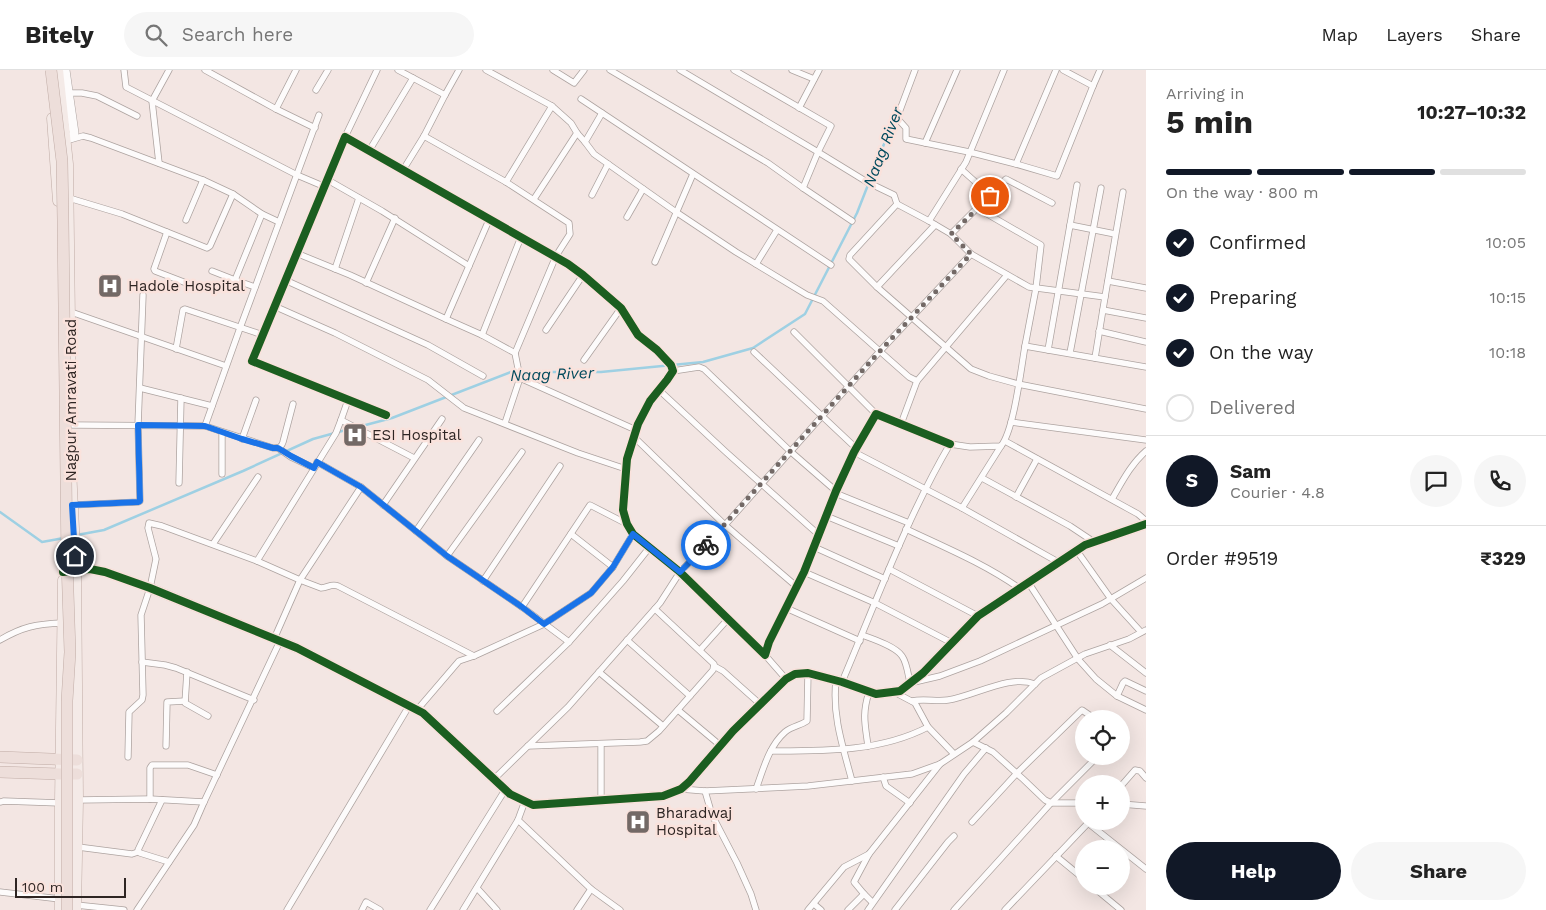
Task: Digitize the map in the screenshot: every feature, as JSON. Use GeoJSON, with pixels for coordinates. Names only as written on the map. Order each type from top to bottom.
{"type":"FeatureCollection","features":[{"type":"Feature","properties":{"kind":"highway"},"geometry":{"type":"LineString","coordinates":[[51,70],[62,161],[64,220],[67,562],[70,652],[67,700],[73,908]]}},
{"type":"Feature","properties":{"kind":"highway"},"geometry":{"type":"LineString","coordinates":[[0,757],[77,760]]}},
{"type":"Feature","properties":{"kind":"highway"},"geometry":{"type":"LineString","coordinates":[[0,772],[77,774]]}},
{"type":"Feature","properties":{"kind":"main road","name":"Nagpur Amravati Road"},"geometry":{"type":"LineString","coordinates":[[46,70],[54,150],[60,245],[63,572],[60,910]]}},
{"type":"Feature","properties":{"kind":"main road","name":"Nagpur Amravati Road"},"geometry":{"type":"LineString","coordinates":[[58,70],[66,139],[69,198],[70,425],[76,569],[78,847],[73,908]]}},
{"type":"Feature","properties":{"kind":"street"},"geometry":{"type":"LineString","coordinates":[[65,70],[74,133],[72,137],[66,139]]}},
{"type":"Feature","properties":{"kind":"street"},"geometry":{"type":"LineString","coordinates":[[124,70],[126,87],[297,175],[323,186]]}},
{"type":"Feature","properties":{"kind":"street"},"geometry":{"type":"LineString","coordinates":[[159,163],[152,101],[169,70]]}},
{"type":"Feature","properties":{"kind":"street"},"geometry":{"type":"LineString","coordinates":[[205,70],[315,128]]}},
{"type":"Feature","properties":{"kind":"street"},"geometry":{"type":"LineString","coordinates":[[276,109],[296,70]]}},
{"type":"Feature","properties":{"kind":"street"},"geometry":{"type":"LineString","coordinates":[[316,90],[328,70]]}},
{"type":"Feature","properties":{"kind":"street"},"geometry":{"type":"LineString","coordinates":[[376,70],[323,186],[252,361],[386,415]]}},
{"type":"Feature","properties":{"kind":"street"},"geometry":{"type":"LineString","coordinates":[[398,70],[445,95]]}},
{"type":"Feature","properties":{"kind":"street"},"geometry":{"type":"LineString","coordinates":[[403,170],[424,136],[459,70]]}},
{"type":"Feature","properties":{"kind":"street"},"geometry":{"type":"LineString","coordinates":[[486,70],[552,106],[571,123],[594,154],[642,189],[756,264],[807,295],[823,301],[909,377],[917,381]]}},
{"type":"Feature","properties":{"kind":"street"},"geometry":{"type":"LineString","coordinates":[[553,70],[574,83],[584,70]]}},
{"type":"Feature","properties":{"kind":"street"},"geometry":{"type":"LineString","coordinates":[[610,70],[768,163],[852,221]]}},
{"type":"Feature","properties":{"kind":"street"},"geometry":{"type":"LineString","coordinates":[[680,70],[868,182],[894,195],[897,204],[951,234],[971,254],[1029,287],[1105,296]]}},
{"type":"Feature","properties":{"kind":"street"},"geometry":{"type":"LineString","coordinates":[[734,70],[831,126],[803,188]]}},
{"type":"Feature","properties":{"kind":"street"},"geometry":{"type":"LineString","coordinates":[[792,70],[814,79]]}},
{"type":"Feature","properties":{"kind":"street"},"geometry":{"type":"LineString","coordinates":[[799,108],[819,70]]}},
{"type":"Feature","properties":{"kind":"street"},"geometry":{"type":"LineString","coordinates":[[915,70],[897,118],[906,128],[906,139],[969,152],[1057,176],[1100,70]]}},
{"type":"Feature","properties":{"kind":"street"},"geometry":{"type":"LineString","coordinates":[[925,144],[957,70]]}},
{"type":"Feature","properties":{"kind":"street"},"geometry":{"type":"LineString","coordinates":[[877,287],[932,223],[969,152],[1004,70]]}},
{"type":"Feature","properties":{"kind":"street"},"geometry":{"type":"LineString","coordinates":[[1016,164],[1056,70]]}},
{"type":"Feature","properties":{"kind":"street"},"geometry":{"type":"LineString","coordinates":[[1063,70],[1093,86]]}},
{"type":"Feature","properties":{"kind":"street"},"geometry":{"type":"LineString","coordinates":[[369,151],[414,78]]}},
{"type":"Feature","properties":{"kind":"street"},"geometry":{"type":"LineString","coordinates":[[68,94],[82,93],[97,96],[137,116]]}},
{"type":"Feature","properties":{"kind":"street"},"geometry":{"type":"LineString","coordinates":[[581,98],[831,265]]}},
{"type":"Feature","properties":{"kind":"street"},"geometry":{"type":"LineString","coordinates":[[506,182],[552,106]]}},
{"type":"Feature","properties":{"kind":"street"},"geometry":{"type":"LineString","coordinates":[[584,141],[602,113]]}},
{"type":"Feature","properties":{"kind":"street"},"geometry":{"type":"LineString","coordinates":[[205,426],[319,115]]}},
{"type":"Feature","properties":{"kind":"street"},"geometry":{"type":"LineString","coordinates":[[534,199],[578,134]]}},
{"type":"Feature","properties":{"kind":"street"},"geometry":{"type":"LineString","coordinates":[[66,139],[83,136],[91,138],[203,180],[233,194],[262,214],[279,222]]}},
{"type":"Feature","properties":{"kind":"street"},"geometry":{"type":"LineString","coordinates":[[424,136],[506,182],[569,223],[570,234],[556,256],[516,355],[520,376],[505,424]]}},
{"type":"Feature","properties":{"kind":"street"},"geometry":{"type":"LineString","coordinates":[[344,137],[568,264],[621,308],[638,335],[657,350],[672,368]]}},
{"type":"Feature","properties":{"kind":"street"},"geometry":{"type":"LineString","coordinates":[[592,195],[608,164]]}},
{"type":"Feature","properties":{"kind":"street"},"geometry":{"type":"LineString","coordinates":[[961,169],[990,196]]}},
{"type":"Feature","properties":{"kind":"street"},"geometry":{"type":"LineString","coordinates":[[655,262],[694,174]]}},
{"type":"Feature","properties":{"kind":"street"},"geometry":{"type":"LineString","coordinates":[[951,234],[1006,179],[1052,203]]}},
{"type":"Feature","properties":{"kind":"street"},"geometry":{"type":"LineString","coordinates":[[186,220],[203,180]]}},
{"type":"Feature","properties":{"kind":"street"},"geometry":{"type":"LineString","coordinates":[[326,180],[395,218],[469,266]]}},
{"type":"Feature","properties":{"kind":"street"},"geometry":{"type":"LineString","coordinates":[[1048,350],[1077,185]]}},
{"type":"Feature","properties":{"kind":"street"},"geometry":{"type":"LineString","coordinates":[[1070,354],[1101,188]]}},
{"type":"Feature","properties":{"kind":"street"},"geometry":{"type":"LineString","coordinates":[[627,217],[642,189]]}},
{"type":"Feature","properties":{"kind":"street"},"geometry":{"type":"LineString","coordinates":[[1095,358],[1123,192]]}},
{"type":"Feature","properties":{"kind":"street"},"geometry":{"type":"LineString","coordinates":[[69,198],[122,214],[207,248],[210,246],[233,194]]}},
{"type":"Feature","properties":{"kind":"street"},"geometry":{"type":"LineString","coordinates":[[334,269],[359,198]]}},
{"type":"Feature","properties":{"kind":"street"},"geometry":{"type":"LineString","coordinates":[[897,204],[849,257],[851,262],[971,369],[1018,384],[1146,409]]}},
{"type":"Feature","properties":{"kind":"street"},"geometry":{"type":"LineString","coordinates":[[962,508],[1003,444],[1010,422],[1036,288],[1042,245],[978,208]]}},
{"type":"Feature","properties":{"kind":"street"},"geometry":{"type":"LineString","coordinates":[[235,280],[262,214]]}},
{"type":"Feature","properties":{"kind":"street"},"geometry":{"type":"LineString","coordinates":[[366,283],[395,218]]}},
{"type":"Feature","properties":{"kind":"street"},"geometry":{"type":"LineString","coordinates":[[446,319],[489,220]]}},
{"type":"Feature","properties":{"kind":"street"},"geometry":{"type":"LineString","coordinates":[[1070,226],[1115,234]]}},
{"type":"Feature","properties":{"kind":"street"},"geometry":{"type":"LineString","coordinates":[[756,264],[777,230]]}},
{"type":"Feature","properties":{"kind":"street"},"geometry":{"type":"LineString","coordinates":[[166,232],[154,269],[189,284]]}},
{"type":"Feature","properties":{"kind":"street"},"geometry":{"type":"LineString","coordinates":[[482,335],[520,237]]}},
{"type":"Feature","properties":{"kind":"street"},"geometry":{"type":"LineString","coordinates":[[296,253],[482,335],[516,355]]}},
{"type":"Feature","properties":{"kind":"street"},"geometry":{"type":"LineString","coordinates":[[494,779],[568,707],[654,608],[680,572],[725,526],[880,351],[971,254]]}},
{"type":"Feature","properties":{"kind":"street"},"geometry":{"type":"LineString","coordinates":[[212,271],[255,286]]}},
{"type":"Feature","properties":{"kind":"street"},"geometry":{"type":"LineString","coordinates":[[546,330],[583,275]]}},
{"type":"Feature","properties":{"kind":"street"},"geometry":{"type":"LineString","coordinates":[[901,424],[917,381],[1007,275]]}},
{"type":"Feature","properties":{"kind":"street"},"geometry":{"type":"LineString","coordinates":[[285,280],[428,345],[484,376]]}},
{"type":"Feature","properties":{"kind":"street"},"geometry":{"type":"LineString","coordinates":[[1108,281],[1146,288]]}},
{"type":"Feature","properties":{"kind":"street"},"geometry":{"type":"LineString","coordinates":[[72,505],[140,501],[138,425],[143,295]]}},
{"type":"Feature","properties":{"kind":"street"},"geometry":{"type":"LineString","coordinates":[[274,306],[335,333],[428,380],[464,408],[578,453],[626,469]]}},
{"type":"Feature","properties":{"kind":"street"},"geometry":{"type":"LineString","coordinates":[[584,360],[621,308]]}},
{"type":"Feature","properties":{"kind":"street"},"geometry":{"type":"LineString","coordinates":[[176,349],[183,310],[185,309],[262,336]]}},
{"type":"Feature","properties":{"kind":"street"},"geometry":{"type":"LineString","coordinates":[[1103,310],[1146,318]]}},
{"type":"Feature","properties":{"kind":"street"},"geometry":{"type":"LineString","coordinates":[[71,312],[226,366]]}},
{"type":"Feature","properties":{"kind":"street"},"geometry":{"type":"LineString","coordinates":[[63,572],[76,569],[90,569],[106,572],[297,648],[423,713],[505,790],[532,805],[663,796],[681,789],[760,704],[786,679],[796,674],[808,673],[839,681],[876,694],[900,691],[923,674],[978,616],[1019,588],[1085,545],[1146,523],[1138,514],[1112,499],[1037,459],[1003,444],[970,447],[950,444],[876,414],[794,332]]}},
{"type":"Feature","properties":{"kind":"street"},"geometry":{"type":"LineString","coordinates":[[1099,332],[1146,342]]}},
{"type":"Feature","properties":{"kind":"street"},"geometry":{"type":"LineString","coordinates":[[1025,346],[1146,367]]}},
{"type":"Feature","properties":{"kind":"street"},"geometry":{"type":"LineString","coordinates":[[754,352],[856,451],[1058,562]]}},
{"type":"Feature","properties":{"kind":"street"},"geometry":{"type":"LineString","coordinates":[[672,368],[699,367],[704,369],[835,492],[909,523]]}},
{"type":"Feature","properties":{"kind":"street"},"geometry":{"type":"LineString","coordinates":[[672,368],[668,380],[650,401],[636,430],[627,459],[623,510],[627,524],[633,534],[680,572],[765,655],[786,679]]}},
{"type":"Feature","properties":{"kind":"street"},"geometry":{"type":"LineString","coordinates":[[520,376],[636,430]]}},
{"type":"Feature","properties":{"kind":"street"},"geometry":{"type":"LineString","coordinates":[[140,388],[212,406]]}},
{"type":"Feature","properties":{"kind":"street"},"geometry":{"type":"LineString","coordinates":[[660,390],[819,535]]}},
{"type":"Feature","properties":{"kind":"street"},"geometry":{"type":"LineString","coordinates":[[180,483],[181,398]]}},
{"type":"Feature","properties":{"kind":"street"},"geometry":{"type":"LineString","coordinates":[[242,439],[256,400]]}},
{"type":"Feature","properties":{"kind":"street"},"geometry":{"type":"LineString","coordinates":[[258,561],[336,433],[348,400]]}},
{"type":"Feature","properties":{"kind":"street"},"geometry":{"type":"LineString","coordinates":[[280,450],[293,404]]}},
{"type":"Feature","properties":{"kind":"street"},"geometry":{"type":"LineString","coordinates":[[765,655],[769,642],[804,572],[835,492],[876,414]]}},
{"type":"Feature","properties":{"kind":"street"},"geometry":{"type":"LineString","coordinates":[[383,505],[442,419]]}},
{"type":"Feature","properties":{"kind":"street"},"geometry":{"type":"LineString","coordinates":[[341,420],[414,458]]}},
{"type":"Feature","properties":{"kind":"street"},"geometry":{"type":"LineString","coordinates":[[1010,422],[1146,440]]}},
{"type":"Feature","properties":{"kind":"street"},"geometry":{"type":"LineString","coordinates":[[70,425],[205,426],[280,450],[315,465],[361,487],[447,556],[522,607],[569,642]]}},
{"type":"Feature","properties":{"kind":"street"},"geometry":{"type":"LineString","coordinates":[[222,432],[222,474]]}},
{"type":"Feature","properties":{"kind":"street"},"geometry":{"type":"LineString","coordinates":[[634,437],[725,526],[796,586]]}},
{"type":"Feature","properties":{"kind":"street"},"geometry":{"type":"LineString","coordinates":[[416,531],[478,440]]}},
{"type":"Feature","properties":{"kind":"street"},"geometry":{"type":"LineString","coordinates":[[852,781],[835,711],[834,697],[839,681],[861,638],[906,529],[925,489],[950,444]]}},
{"type":"Feature","properties":{"kind":"street"},"geometry":{"type":"LineString","coordinates":[[1112,499],[1126,474],[1137,459],[1146,451]]}},
{"type":"Feature","properties":{"kind":"street"},"geometry":{"type":"LineString","coordinates":[[447,556],[522,452]]}},
{"type":"Feature","properties":{"kind":"street"},"geometry":{"type":"LineString","coordinates":[[1016,497],[1037,459]]}},
{"type":"Feature","properties":{"kind":"street"},"geometry":{"type":"LineString","coordinates":[[483,581],[560,466]]}},
{"type":"Feature","properties":{"kind":"street"},"geometry":{"type":"LineString","coordinates":[[213,544],[258,477]]}},
{"type":"Feature","properties":{"kind":"street"},"geometry":{"type":"LineString","coordinates":[[982,478],[1070,526],[1094,542]]}},
{"type":"Feature","properties":{"kind":"street"},"geometry":{"type":"LineString","coordinates":[[137,910],[194,825],[254,700],[300,580],[361,487]]}},
{"type":"Feature","properties":{"kind":"street"},"geometry":{"type":"LineString","coordinates":[[522,607],[590,505],[627,524]]}},
{"type":"Feature","properties":{"kind":"street"},"geometry":{"type":"LineString","coordinates":[[1138,514],[1146,509]]}},
{"type":"Feature","properties":{"kind":"street"},"geometry":{"type":"LineString","coordinates":[[826,516],[899,546]]}},
{"type":"Feature","properties":{"kind":"street"},"geometry":{"type":"LineString","coordinates":[[128,756],[129,712],[142,700],[141,615],[150,588],[156,559],[148,528],[149,523],[213,544],[322,588],[332,584],[338,586],[474,656]]}},
{"type":"Feature","properties":{"kind":"street"},"geometry":{"type":"LineString","coordinates":[[906,529],[982,565],[1019,588]]}},
{"type":"Feature","properties":{"kind":"street"},"geometry":{"type":"LineString","coordinates":[[571,534],[613,567]]}},
{"type":"Feature","properties":{"kind":"street"},"geometry":{"type":"LineString","coordinates":[[287,910],[413,708],[459,661],[544,624],[591,593],[613,567],[633,534]]}},
{"type":"Feature","properties":{"kind":"street"},"geometry":{"type":"LineString","coordinates":[[814,547],[885,578]]}},
{"type":"Feature","properties":{"kind":"street"},"geometry":{"type":"LineString","coordinates":[[497,711],[569,642],[623,581],[649,548]]}},
{"type":"Feature","properties":{"kind":"street"},"geometry":{"type":"LineString","coordinates":[[681,789],[705,791],[808,786],[912,774],[940,764],[973,742],[1041,678],[1085,654],[1144,631],[1111,599],[1077,551]]}},
{"type":"Feature","properties":{"kind":"street"},"geometry":{"type":"LineString","coordinates":[[889,569],[978,616]]}},
{"type":"Feature","properties":{"kind":"street"},"geometry":{"type":"LineString","coordinates":[[804,572],[875,603],[952,643]]}},
{"type":"Feature","properties":{"kind":"street"},"geometry":{"type":"LineString","coordinates":[[910,683],[940,676],[980,661],[1111,599],[1146,578]]}},
{"type":"Feature","properties":{"kind":"street"},"geometry":{"type":"LineString","coordinates":[[1028,582],[1078,659],[1096,679],[1117,696],[1146,710]]}},
{"type":"Feature","properties":{"kind":"street"},"geometry":{"type":"LineString","coordinates":[[654,608],[713,661],[714,666],[723,671],[760,704]]}},
{"type":"Feature","properties":{"kind":"street"},"geometry":{"type":"LineString","coordinates":[[786,608],[861,638],[892,648],[900,654],[907,666],[910,683]]}},
{"type":"Feature","properties":{"kind":"street"},"geometry":{"type":"LineString","coordinates":[[700,650],[728,619]]}},
{"type":"Feature","properties":{"kind":"street"},"geometry":{"type":"LineString","coordinates":[[0,640],[11,633],[39,624],[62,623]]}},
{"type":"Feature","properties":{"kind":"street"},"geometry":{"type":"LineString","coordinates":[[627,640],[690,696]]}},
{"type":"Feature","properties":{"kind":"street"},"geometry":{"type":"LineString","coordinates":[[1110,645],[1146,673]]}},
{"type":"Feature","properties":{"kind":"street"},"geometry":{"type":"LineString","coordinates":[[142,662],[165,665],[187,672],[254,700]]}},
{"type":"Feature","properties":{"kind":"street"},"geometry":{"type":"LineString","coordinates":[[528,746],[647,741],[678,710],[714,666]]}},
{"type":"Feature","properties":{"kind":"street"},"geometry":{"type":"LineString","coordinates":[[187,672],[185,701],[187,705],[208,716]]}},
{"type":"Feature","properties":{"kind":"street"},"geometry":{"type":"LineString","coordinates":[[599,672],[663,726]]}},
{"type":"Feature","properties":{"kind":"street"},"geometry":{"type":"LineString","coordinates":[[756,789],[771,751],[786,731],[807,721],[808,673]]}},
{"type":"Feature","properties":{"kind":"street"},"geometry":{"type":"LineString","coordinates":[[894,692],[912,700],[953,699],[1016,680],[1035,684]]}},
{"type":"Feature","properties":{"kind":"street"},"geometry":{"type":"LineString","coordinates":[[1117,696],[1122,683],[1125,682],[1146,691]]}},
{"type":"Feature","properties":{"kind":"street"},"geometry":{"type":"LineString","coordinates":[[868,692],[864,707],[868,746]]}},
{"type":"Feature","properties":{"kind":"street"},"geometry":{"type":"LineString","coordinates":[[912,700],[928,727],[954,754]]}},
{"type":"Feature","properties":{"kind":"street"},"geometry":{"type":"LineString","coordinates":[[166,746],[167,702],[185,701]]}},
{"type":"Feature","properties":{"kind":"street"},"geometry":{"type":"LineString","coordinates":[[678,710],[721,746]]}},
{"type":"Feature","properties":{"kind":"street"},"geometry":{"type":"LineString","coordinates":[[972,822],[1017,773],[1075,717]]}},
{"type":"Feature","properties":{"kind":"street"},"geometry":{"type":"LineString","coordinates":[[771,751],[816,751],[868,746],[915,734],[928,727]]}},
{"type":"Feature","properties":{"kind":"street"},"geometry":{"type":"LineString","coordinates":[[973,742],[993,752],[1044,800],[1051,803],[1075,803]]}},
{"type":"Feature","properties":{"kind":"street"},"geometry":{"type":"LineString","coordinates":[[601,744],[601,800]]}},
{"type":"Feature","properties":{"kind":"street"},"geometry":{"type":"LineString","coordinates":[[868,910],[964,774],[986,748]]}},
{"type":"Feature","properties":{"kind":"street"},"geometry":{"type":"LineString","coordinates":[[150,799],[150,768],[152,764],[188,765],[217,775]]}},
{"type":"Feature","properties":{"kind":"street"},"geometry":{"type":"LineString","coordinates":[[872,902],[854,882],[869,854],[940,764]]}},
{"type":"Feature","properties":{"kind":"street"},"geometry":{"type":"LineString","coordinates":[[954,910],[1051,803],[1089,765]]}},
{"type":"Feature","properties":{"kind":"street"},"geometry":{"type":"LineString","coordinates":[[1130,776],[1135,770],[1140,771],[1146,778]]}},
{"type":"Feature","properties":{"kind":"street"},"geometry":{"type":"LineString","coordinates":[[883,777],[886,786],[910,802]]}},
{"type":"Feature","properties":{"kind":"street"},"geometry":{"type":"LineString","coordinates":[[430,910],[505,790]]}},
{"type":"Feature","properties":{"kind":"street"},"geometry":{"type":"LineString","coordinates":[[705,791],[712,815],[737,863],[756,910]]}},
{"type":"Feature","properties":{"kind":"street"},"geometry":{"type":"LineString","coordinates":[[78,800],[150,799],[204,802]]}},
{"type":"Feature","properties":{"kind":"street"},"geometry":{"type":"LineString","coordinates":[[138,852],[138,847],[162,800]]}},
{"type":"Feature","properties":{"kind":"street"},"geometry":{"type":"LineString","coordinates":[[463,910],[518,820],[525,801]]}},
{"type":"Feature","properties":{"kind":"street"},"geometry":{"type":"LineString","coordinates":[[0,802],[60,803]]}},
{"type":"Feature","properties":{"kind":"street"},"geometry":{"type":"LineString","coordinates":[[1130,805],[1144,807]]}},
{"type":"Feature","properties":{"kind":"street"},"geometry":{"type":"LineString","coordinates":[[518,820],[591,889],[620,910]]}},
{"type":"Feature","properties":{"kind":"street"},"geometry":{"type":"LineString","coordinates":[[1004,910],[1081,830]]}},
{"type":"Feature","properties":{"kind":"street"},"geometry":{"type":"LineString","coordinates":[[1099,830],[1146,869]]}},
{"type":"Feature","properties":{"kind":"street"},"geometry":{"type":"LineString","coordinates":[[896,910],[954,836]]}},
{"type":"Feature","properties":{"kind":"street"},"geometry":{"type":"LineString","coordinates":[[78,847],[132,854],[138,852],[169,862]]}},
{"type":"Feature","properties":{"kind":"street"},"geometry":{"type":"LineString","coordinates":[[808,910],[844,867],[869,854]]}},
{"type":"Feature","properties":{"kind":"street"},"geometry":{"type":"LineString","coordinates":[[1056,856],[1075,872]]}},
{"type":"Feature","properties":{"kind":"street"},"geometry":{"type":"LineString","coordinates":[[476,888],[497,910]]}},
{"type":"Feature","properties":{"kind":"street"},"geometry":{"type":"LineString","coordinates":[[577,910],[591,889]]}},
{"type":"Feature","properties":{"kind":"street"},"geometry":{"type":"LineString","coordinates":[[0,892],[60,899]]}},
{"type":"Feature","properties":{"kind":"street"},"geometry":{"type":"LineString","coordinates":[[848,910],[864,894]]}},
{"type":"Feature","properties":{"kind":"street"},"geometry":{"type":"LineString","coordinates":[[1103,895],[1121,910]]}},
{"type":"Feature","properties":{"kind":"street"},"geometry":{"type":"LineString","coordinates":[[362,910],[366,902],[380,910]]}},
{"type":"Feature","properties":{"kind":"street"},"geometry":{"type":"LineString","coordinates":[[814,904],[821,910]]}},
{"type":"Feature","properties":{"kind":"street"},"geometry":{"type":"LineString","coordinates":[[73,908],[124,910]]}},
{"type":"Feature","properties":{"kind":"waterway","name":"Naag River"},"geometry":{"type":"LineString","coordinates":[[358,427],[392,418],[511,372],[601,372],[703,362],[753,348],[805,314],[857,213],[895,116]]}},
{"type":"Feature","properties":{"kind":"waterway","name":"Naag River"},"geometry":{"type":"LineString","coordinates":[[77,535],[104,530],[313,439],[353,428]]}},
{"type":"Feature","properties":{"kind":"waterway","name":"Naag River"},"geometry":{"type":"LineString","coordinates":[[0,512],[42,542],[64,538]]}},
{"type":"Feature","properties":{"kind":"cycle path"},"geometry":{"type":"LineString","coordinates":[[386,415],[252,361],[345,137],[568,264],[621,308],[638,335],[657,350],[671,365],[673,371],[650,401],[638,424],[627,459],[623,510],[627,524],[633,534],[680,572],[765,655],[769,642],[804,572],[836,491],[854,452],[876,414],[950,444]]}},
{"type":"Feature","properties":{"kind":"cycle path"},"geometry":{"type":"LineString","coordinates":[[63,572],[90,569],[105,572],[150,588],[297,648],[423,713],[510,794],[533,805],[663,796],[681,789],[733,731],[786,679],[795,674],[808,673],[876,694],[900,691],[923,673],[978,616],[1085,545],[1146,524]]}},
{"type":"Feature","properties":{"kind":"way so far"},"geometry":{"type":"LineString","coordinates":[[706,545],[880,351],[971,254],[951,234],[990,196]]}},
{"type":"Feature","properties":{"kind":"place","name":"Hadole Hospital"},"geometry":{"type":"Point","coordinates":[110,286]}},
{"type":"Feature","properties":{"kind":"place","name":"ESI Hospital"},"geometry":{"type":"Point","coordinates":[355,435]}},
{"type":"Feature","properties":{"kind":"place","name":"Bharadwaj Hospital"},"geometry":{"type":"Point","coordinates":[638,822]}},
{"type":"Feature","properties":{"kind":"route"},"geometry":{"type":"LineString","coordinates":[[75,556],[72,505],[140,501],[138,425],[205,426],[242,439],[278,448],[314,468],[317,462],[361,487],[447,556],[544,624],[591,593],[613,567],[633,534],[680,572],[706,545]]}}]}
